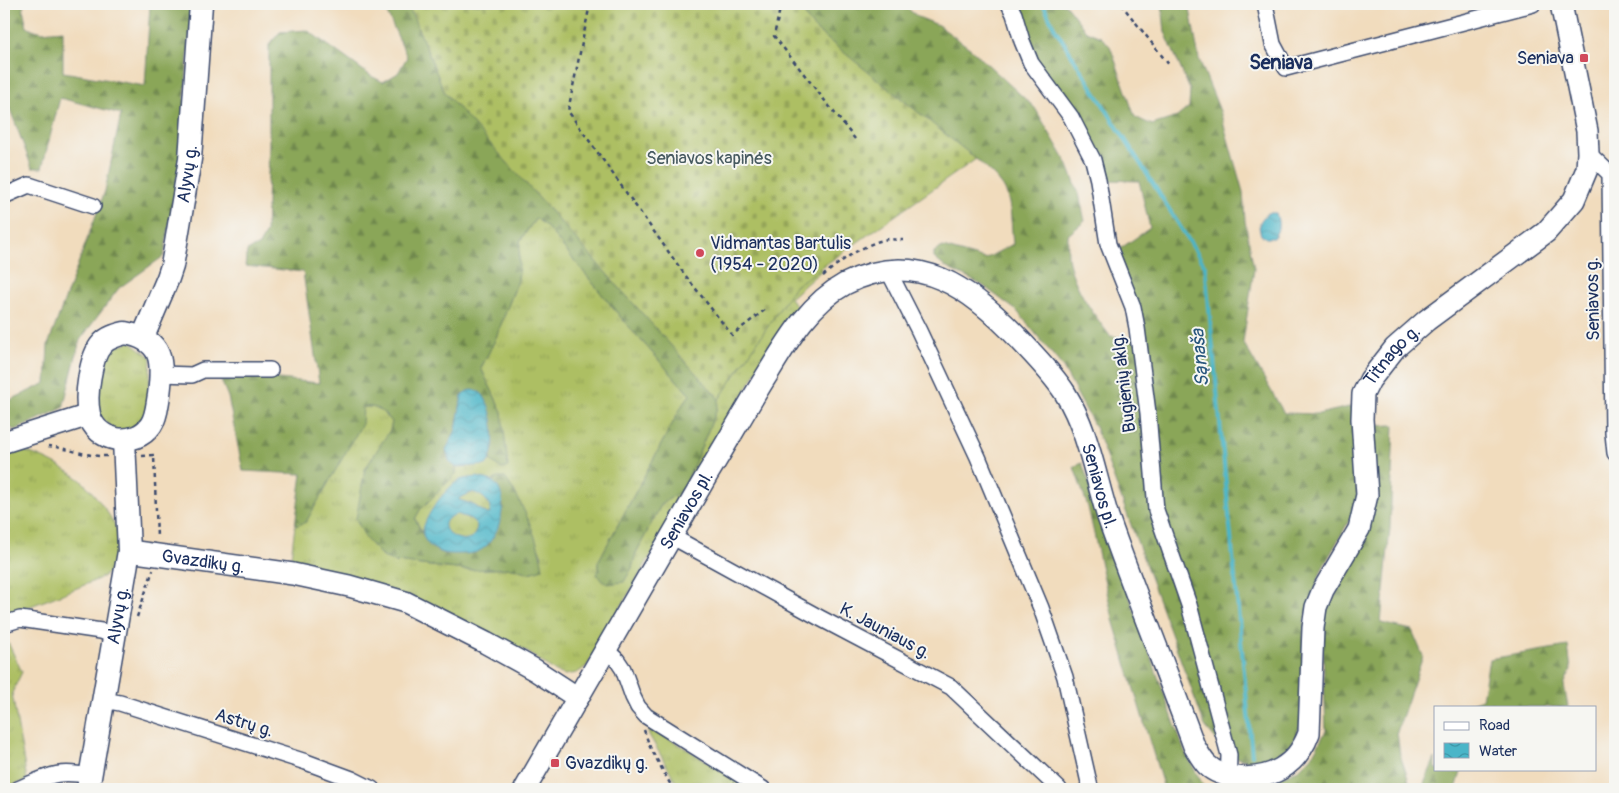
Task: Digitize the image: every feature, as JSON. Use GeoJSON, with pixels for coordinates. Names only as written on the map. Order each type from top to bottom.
{"type":"FeatureCollection","features":[{"type":"Feature","properties":{"kind":"main road","name":"Alyvų g."},"geometry":{"type":"LineString","coordinates":[[143,337],[168,278],[176,243],[190,159],[201,4]]}},
{"type":"Feature","properties":{"kind":"main road","name":"Titnago g."},"geometry":{"type":"LineString","coordinates":[[1228,783],[1267,776],[1286,766],[1296,758],[1304,747],[1309,733],[1313,628],[1316,606],[1323,590],[1359,528],[1367,495],[1362,419],[1363,394],[1370,380],[1395,348],[1427,320],[1546,232],[1574,200],[1587,169],[1588,153],[1586,131],[1561,4]]}},
{"type":"Feature","properties":{"kind":"main road","name":"Seniavos pl."},"geometry":{"type":"LineString","coordinates":[[525,789],[742,414],[785,345],[816,306],[843,286],[861,277],[888,270],[908,270],[929,274],[952,284],[971,296],[994,312],[1049,372],[1065,393],[1083,434],[1122,556],[1194,746],[1207,765],[1228,783]]}},
{"type":"Feature","properties":{"kind":"main road"},"geometry":{"type":"LineString","coordinates":[[126,333],[143,337],[154,346],[160,357],[162,374],[156,412],[152,424],[142,435],[124,440],[114,440],[97,429],[89,415],[88,398],[93,362],[97,351],[109,338],[126,333]]}},
{"type":"Feature","properties":{"kind":"main road"},"geometry":{"type":"LineString","coordinates":[[5,438],[89,415]]}},
{"type":"Feature","properties":{"kind":"main road","name":"Alyvų g."},"geometry":{"type":"LineString","coordinates":[[88,783],[130,551],[124,440]]}},
{"type":"Feature","properties":{"kind":"main road","name":"Gvazdikų g."},"geometry":{"type":"LineString","coordinates":[[130,551],[293,574],[349,586],[405,602],[535,670],[578,698]]}},
{"type":"Feature","properties":{"kind":"street","name":"Bugienių aklg."},"geometry":{"type":"LineString","coordinates":[[1009,4],[1031,63],[1071,117],[1093,160],[1108,244],[1133,307],[1136,321],[1148,413],[1156,510],[1192,615],[1229,756],[1228,783]]}},
{"type":"Feature","properties":{"kind":"street"},"geometry":{"type":"LineString","coordinates":[[1265,4],[1273,44],[1286,68],[1533,4]]}},
{"type":"Feature","properties":{"kind":"street","name":"Seniavos g."},"geometry":{"type":"LineString","coordinates":[[1588,153],[1610,174],[1613,433],[1615,453]]}},
{"type":"Feature","properties":{"kind":"street"},"geometry":{"type":"LineString","coordinates":[[4,196],[29,185],[93,206]]}},
{"type":"Feature","properties":{"kind":"street"},"geometry":{"type":"LineString","coordinates":[[888,270],[919,330],[978,456],[1041,608],[1065,677],[1090,787],[1087,789]]}},
{"type":"Feature","properties":{"kind":"street"},"geometry":{"type":"LineString","coordinates":[[162,374],[192,375],[203,370],[270,370]]}},
{"type":"Feature","properties":{"kind":"street","name":"K. Jauniaus g."},"geometry":{"type":"LineString","coordinates":[[671,536],[950,687],[1059,789]]}},
{"type":"Feature","properties":{"kind":"street"},"geometry":{"type":"LineString","coordinates":[[4,624],[20,619],[101,631],[115,636]]}},
{"type":"Feature","properties":{"kind":"street"},"geometry":{"type":"LineString","coordinates":[[606,650],[623,668],[633,697],[638,707],[646,716],[763,789]]}},
{"type":"Feature","properties":{"kind":"street","name":"Astrų g."},"geometry":{"type":"LineString","coordinates":[[103,700],[120,703],[306,762],[352,779],[372,789]]}},
{"type":"Feature","properties":{"kind":"street"},"geometry":{"type":"LineString","coordinates":[[18,789],[56,773],[72,772],[88,783]]}},
{"type":"Feature","properties":{"kind":"path"},"geometry":{"type":"LineString","coordinates":[[590,4],[568,111],[685,275],[732,335],[766,309]]}},
{"type":"Feature","properties":{"kind":"path"},"geometry":{"type":"LineString","coordinates":[[781,4],[774,36],[855,139]]}},
{"type":"Feature","properties":{"kind":"path"},"geometry":{"type":"LineString","coordinates":[[1121,4],[1170,66]]}},
{"type":"Feature","properties":{"kind":"path"},"geometry":{"type":"LineString","coordinates":[[819,281],[844,258],[862,249],[888,239],[904,240]]}},
{"type":"Feature","properties":{"kind":"path"},"geometry":{"type":"LineString","coordinates":[[646,716],[644,733],[673,789]]}},
{"type":"Feature","properties":{"kind":"green space"},"geometry":{"type":"Polygon","coordinates":[[[4,4],[24,4],[23,9],[27,27],[41,32],[63,30],[63,72],[145,86],[150,4],[192,4],[180,160],[164,256],[119,288],[80,340],[63,408],[15,430],[8,427],[4,419],[4,403],[46,383],[48,345],[105,191],[121,114],[60,98],[42,168],[32,168],[10,109],[4,109],[4,4]]]}},
{"type":"Feature","properties":{"kind":"green space"},"geometry":{"type":"Polygon","coordinates":[[[383,4],[408,4],[445,93],[719,399],[717,409],[684,488],[661,505],[636,553],[632,568],[624,582],[607,584],[597,575],[598,562],[683,404],[690,395],[623,320],[547,227],[536,218],[520,241],[518,280],[495,340],[481,368],[502,412],[508,467],[502,469],[490,460],[494,443],[462,396],[456,430],[446,450],[450,462],[456,467],[456,474],[420,510],[415,519],[426,541],[432,548],[445,554],[488,544],[497,529],[501,513],[500,497],[492,481],[498,478],[505,478],[529,521],[543,569],[529,573],[513,568],[465,570],[396,562],[383,557],[366,539],[356,519],[365,469],[390,430],[392,422],[383,412],[376,408],[363,407],[362,424],[306,522],[295,526],[302,474],[243,471],[228,397],[218,373],[319,383],[303,272],[245,266],[247,251],[259,245],[266,232],[269,146],[269,45],[280,32],[307,30],[371,76],[383,82],[398,73],[407,57],[383,4]]]}},
{"type":"Feature","properties":{"kind":"green space","name":"Seniavos kapinės"},"geometry":{"type":"Polygon","coordinates":[[[408,4],[803,4],[806,18],[816,30],[976,159],[795,286],[719,399],[445,93],[408,4]]]}},
{"type":"Feature","properties":{"kind":"green space"},"geometry":{"type":"Polygon","coordinates":[[[803,4],[902,4],[918,17],[938,25],[971,49],[1035,108],[1067,163],[1079,194],[1085,221],[1068,235],[1068,260],[1076,283],[1097,319],[1110,336],[1130,338],[1141,328],[1118,250],[1150,228],[1139,181],[1107,180],[1099,159],[1033,58],[1015,4],[1065,4],[1086,31],[1101,37],[1110,46],[1135,117],[1152,125],[1177,117],[1189,107],[1190,90],[1165,32],[1162,4],[1189,4],[1199,59],[1220,111],[1243,192],[1245,221],[1254,269],[1243,342],[1284,413],[1319,414],[1353,406],[1360,479],[1355,510],[1322,569],[1304,623],[1300,727],[1290,746],[1259,765],[1229,755],[1205,726],[1095,427],[1062,366],[1017,311],[982,285],[945,267],[934,258],[934,252],[943,247],[985,259],[1013,244],[1009,203],[1003,186],[976,159],[816,30],[806,19],[803,4]]]}},
{"type":"Feature","properties":{"kind":"green space"},"geometry":{"type":"Polygon","coordinates":[[[536,218],[547,227],[623,320],[690,395],[683,404],[598,562],[632,568],[636,553],[661,505],[684,488],[717,409],[719,399],[795,286],[820,268],[822,270],[790,298],[798,308],[758,369],[587,666],[577,673],[565,675],[556,672],[526,651],[433,606],[290,564],[295,526],[306,522],[363,407],[372,407],[379,410],[392,422],[366,539],[383,557],[396,562],[465,570],[513,568],[529,573],[542,556],[514,490],[498,478],[492,481],[477,477],[426,522],[423,533],[415,519],[420,510],[456,474],[456,467],[486,465],[490,460],[502,469],[502,412],[481,368],[495,340],[518,280],[520,241],[536,218]]]}},
{"type":"Feature","properties":{"kind":"green space"},"geometry":{"type":"Polygon","coordinates":[[[130,341],[151,357],[148,411],[136,428],[115,431],[97,413],[102,361],[107,351],[130,341]]]}},
{"type":"Feature","properties":{"kind":"green space"},"geometry":{"type":"Polygon","coordinates":[[[1394,425],[1390,528],[1381,623],[1412,630],[1423,656],[1397,732],[1400,755],[1410,784],[1423,786],[1434,760],[1434,770],[1462,770],[1456,789],[1252,789],[1298,770],[1312,756],[1326,731],[1322,625],[1327,609],[1347,572],[1367,527],[1366,426],[1394,425]]]}},
{"type":"Feature","properties":{"kind":"green space"},"geometry":{"type":"Polygon","coordinates":[[[13,448],[47,460],[83,482],[103,506],[118,531],[119,546],[114,565],[103,577],[4,616],[4,450],[13,448]]]}},
{"type":"Feature","properties":{"kind":"green space"},"geometry":{"type":"Polygon","coordinates":[[[1082,463],[1184,750],[1205,789],[1164,789],[1114,623],[1088,507],[1074,467],[1082,463]]]}},
{"type":"Feature","properties":{"kind":"green space"},"geometry":{"type":"Polygon","coordinates":[[[474,492],[486,500],[490,506],[490,514],[472,504],[459,500],[459,498],[474,492]]]}},
{"type":"Feature","properties":{"kind":"green space"},"geometry":{"type":"Polygon","coordinates":[[[457,514],[471,519],[477,525],[474,534],[468,539],[460,539],[447,531],[445,525],[447,519],[457,514]]]}},
{"type":"Feature","properties":{"kind":"green space"},"geometry":{"type":"Polygon","coordinates":[[[4,634],[22,672],[12,693],[27,780],[4,788],[4,634]]]}},
{"type":"Feature","properties":{"kind":"green space"},"geometry":{"type":"Polygon","coordinates":[[[1568,646],[1571,669],[1564,685],[1568,706],[1463,706],[1482,699],[1489,659],[1568,646]]]}},
{"type":"Feature","properties":{"kind":"green space"},"geometry":{"type":"Polygon","coordinates":[[[652,728],[753,789],[680,789],[648,733],[652,728]]]}},
{"type":"Feature","properties":{"kind":"water"},"geometry":{"type":"Polygon","coordinates":[[[1268,213],[1276,213],[1278,220],[1278,229],[1273,238],[1266,238],[1261,235],[1259,228],[1260,222],[1268,213]]]}},
{"type":"Feature","properties":{"kind":"water"},"geometry":{"type":"Polygon","coordinates":[[[473,390],[481,393],[489,407],[492,417],[493,450],[486,465],[456,467],[450,462],[446,450],[456,430],[462,396],[467,391],[473,390]]]}},
{"type":"Feature","properties":{"kind":"water"},"geometry":{"type":"Polygon","coordinates":[[[477,477],[492,481],[502,497],[501,518],[492,538],[486,546],[474,553],[449,554],[430,546],[424,538],[423,528],[430,513],[441,497],[458,481],[477,477]],[[473,492],[459,498],[459,500],[472,504],[490,514],[490,506],[486,500],[473,492]],[[457,514],[447,519],[445,525],[447,531],[453,536],[468,539],[474,534],[477,525],[471,519],[457,514]]]}},
{"type":"Feature","properties":{"kind":"waterway","name":"Sąnaša"},"geometry":{"type":"LineString","coordinates":[[1043,4],[1054,27],[1205,266],[1252,755]]}},
{"type":"Feature","properties":{"kind":"place","name":"Seniava"},"geometry":{"type":"Point","coordinates":[1584,58]}},
{"type":"Feature","properties":{"kind":"place","name":"Vidmantas Bartulis (1954 - 2020)"},"geometry":{"type":"Point","coordinates":[700,253]}},
{"type":"Feature","properties":{"kind":"place","name":"Gvazdikų g."},"geometry":{"type":"Point","coordinates":[555,763]}},
{"type":"Feature","properties":{"kind":"district","name":"Seniava"},"geometry":{"type":"Point","coordinates":[1281,62]}}]}
